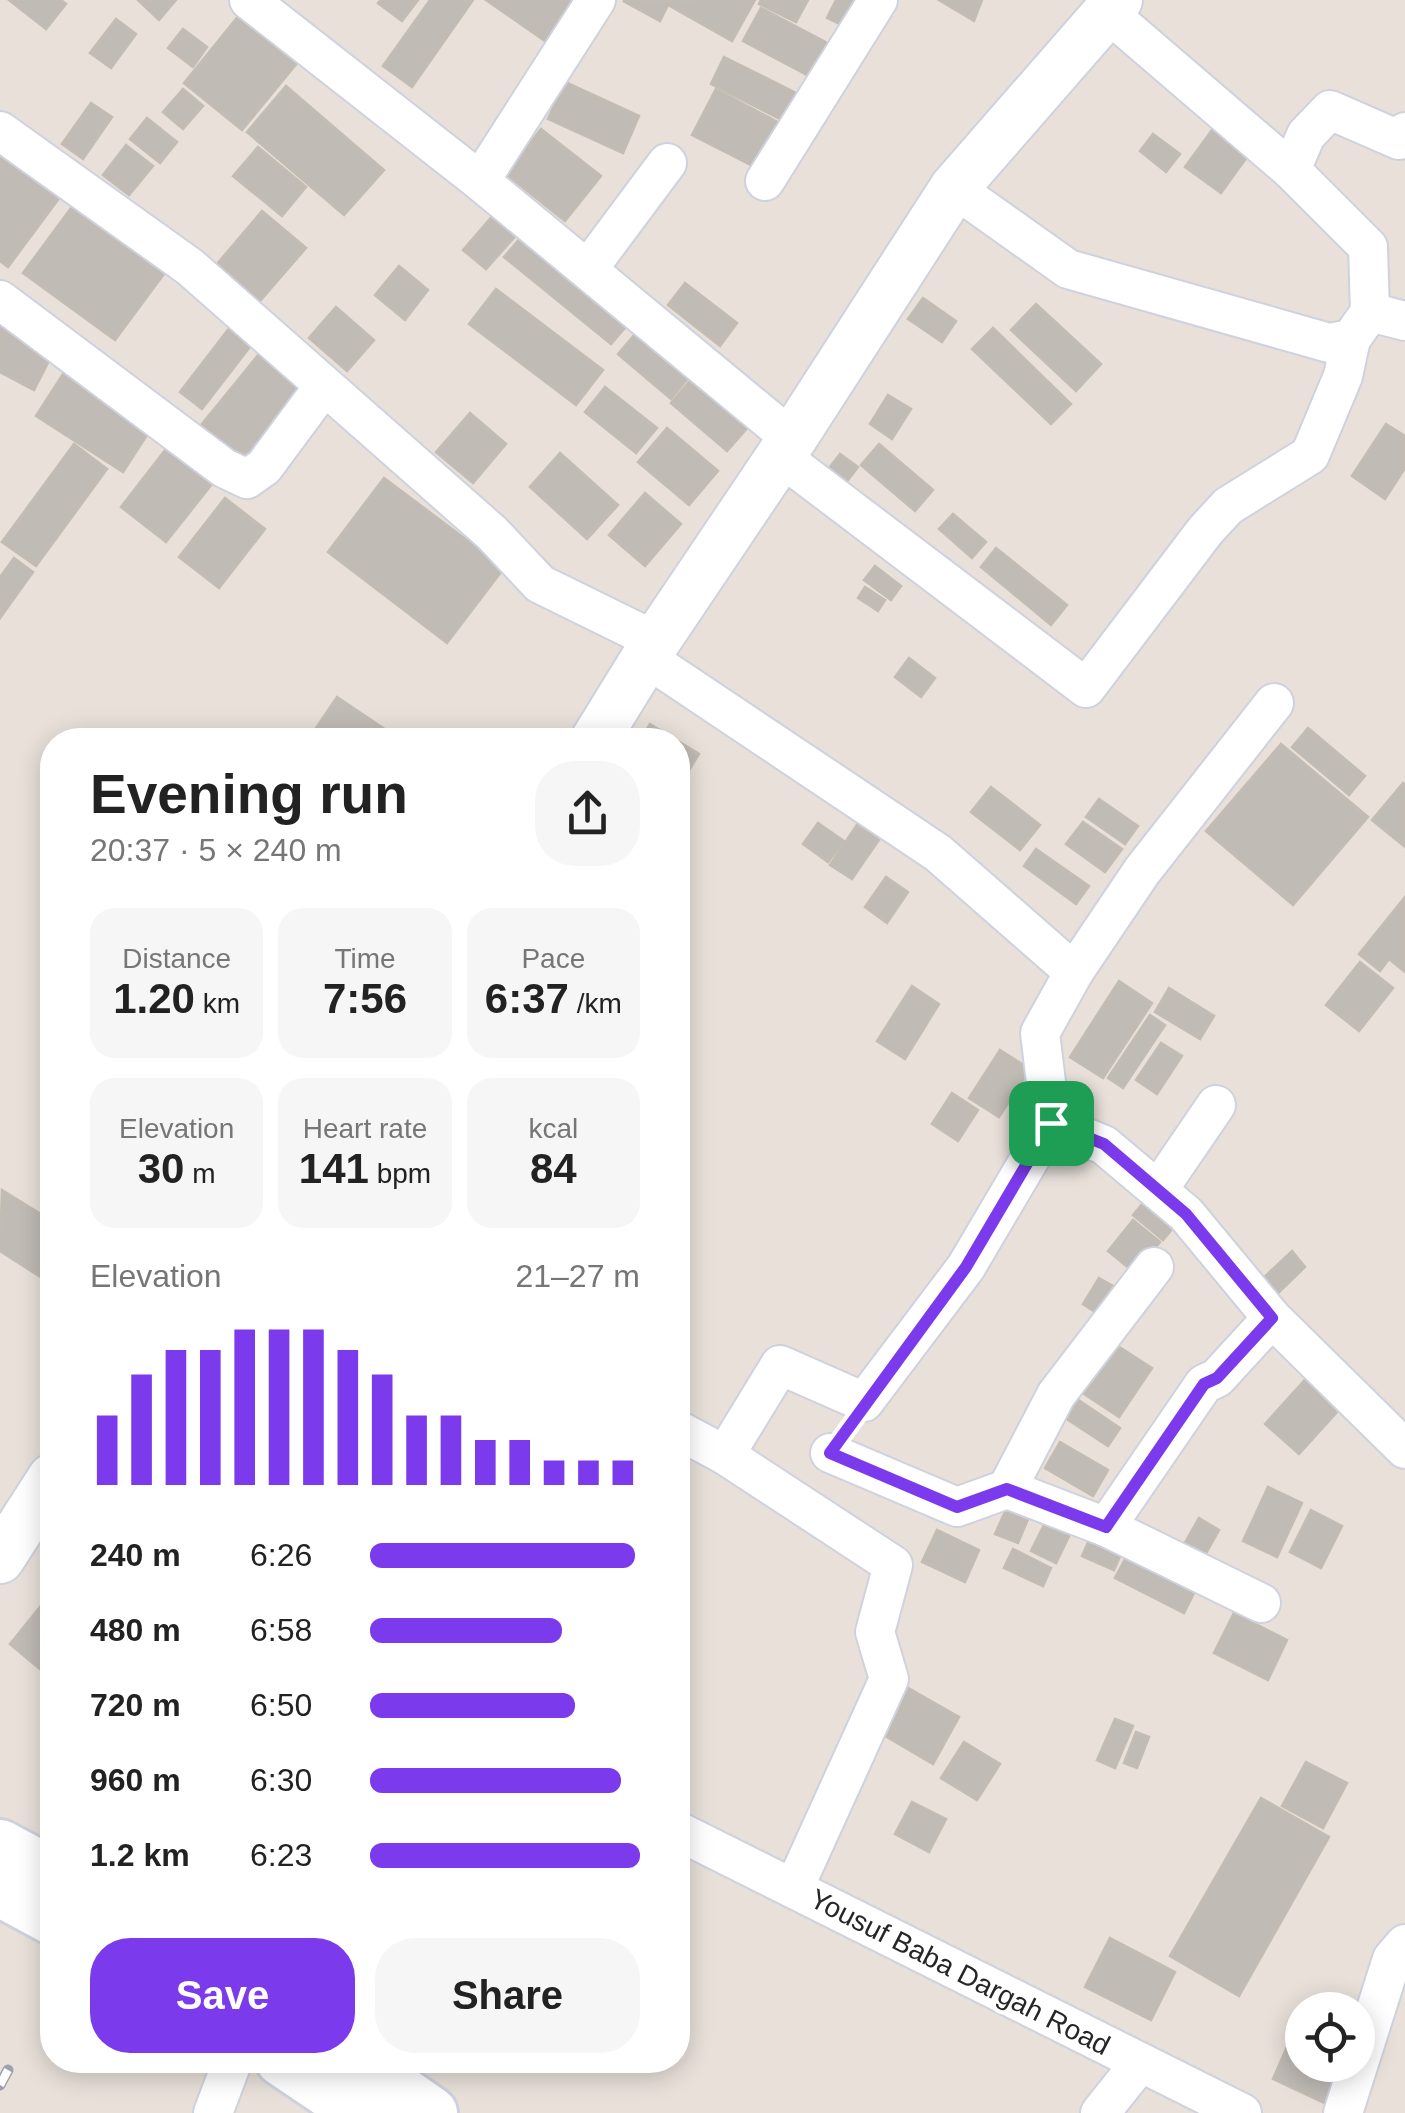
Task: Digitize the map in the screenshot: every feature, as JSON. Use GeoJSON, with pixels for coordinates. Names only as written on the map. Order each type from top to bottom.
{"type":"FeatureCollection","features":[{"type":"Feature","properties":{"kind":"main road"},"geometry":{"type":"LineString","coordinates":[[0,1846],[40,1868]]}},
{"type":"Feature","properties":{"kind":"main road"},"geometry":{"type":"LineString","coordinates":[[0,1890],[40,1912]]}},
{"type":"Feature","properties":{"kind":"main road"},"geometry":{"type":"LineString","coordinates":[[373,2077],[430,2113]]}},
{"type":"Feature","properties":{"kind":"street"},"geometry":{"type":"LineString","coordinates":[[249,0],[588,269],[786,448],[1086,688],[1204,531],[1228,506],[1310,455],[1343,376],[1375,324],[1368,247],[1292,170],[1113,6],[954,188],[786,448],[652,650],[603,728]]}},
{"type":"Feature","properties":{"kind":"street"},"geometry":{"type":"LineString","coordinates":[[480,181],[596,0]]}},
{"type":"Feature","properties":{"kind":"street"},"geometry":{"type":"LineString","coordinates":[[765,181],[878,0]]}},
{"type":"Feature","properties":{"kind":"street"},"geometry":{"type":"LineString","coordinates":[[1292,170],[1306,135],[1330,110],[1399,140],[1405,132]]}},
{"type":"Feature","properties":{"kind":"street"},"geometry":{"type":"LineString","coordinates":[[0,131],[190,268],[492,533],[540,584],[652,650],[938,853],[1074,972]]}},
{"type":"Feature","properties":{"kind":"street"},"geometry":{"type":"LineString","coordinates":[[588,269],[667,162]]}},
{"type":"Feature","properties":{"kind":"street"},"geometry":{"type":"LineString","coordinates":[[954,188],[1068,268],[1328,343],[1375,324]]}},
{"type":"Feature","properties":{"kind":"street"},"geometry":{"type":"LineString","coordinates":[[0,300],[224,468],[248,479],[264,467],[324,386]]}},
{"type":"Feature","properties":{"kind":"street"},"geometry":{"type":"LineString","coordinates":[[798,1501],[864,1402],[966,1267],[1051,1123],[1040,1032],[1074,972],[1142,870],[1274,703]]}},
{"type":"Feature","properties":{"kind":"street"},"geometry":{"type":"LineString","coordinates":[[1158,1190],[1216,1105]]}},
{"type":"Feature","properties":{"kind":"street"},"geometry":{"type":"LineString","coordinates":[[1051,1123],[1104,1144],[1186,1214],[1272,1318],[1405,1448]]}},
{"type":"Feature","properties":{"kind":"street"},"geometry":{"type":"LineString","coordinates":[[1007,1489],[1056,1396],[1154,1267]]}},
{"type":"Feature","properties":{"kind":"street"},"geometry":{"type":"LineString","coordinates":[[1106,1527],[1204,1384],[1217,1378],[1272,1318]]}},
{"type":"Feature","properties":{"kind":"street"},"geometry":{"type":"LineString","coordinates":[[725,1456],[780,1365],[864,1402]]}},
{"type":"Feature","properties":{"kind":"street"},"geometry":{"type":"LineString","coordinates":[[690,1437],[798,1501],[893,1565],[875,1632],[890,1679],[794,1888]]}},
{"type":"Feature","properties":{"kind":"street"},"geometry":{"type":"LineString","coordinates":[[830,1453],[957,1507],[1007,1489],[1106,1527],[1261,1603]]}},
{"type":"Feature","properties":{"kind":"street"},"geometry":{"type":"LineString","coordinates":[[0,1559],[40,1497]]}},
{"type":"Feature","properties":{"kind":"street","name":"Yousuf Baba Dargah Road"},"geometry":{"type":"LineString","coordinates":[[690,1837],[1242,2113]]}},
{"type":"Feature","properties":{"kind":"street"},"geometry":{"type":"LineString","coordinates":[[1343,2113],[1392,1958],[1405,1944]]}},
{"type":"Feature","properties":{"kind":"street"},"geometry":{"type":"LineString","coordinates":[[1100,2113],[1140,2063]]}},
{"type":"Feature","properties":{"kind":"street"},"geometry":{"type":"LineString","coordinates":[[213,2113],[228,2073]]}},
{"type":"Feature","properties":{"kind":"building"},"geometry":{"type":"Polygon","coordinates":[[[9,0],[61,0],[66,4],[46,29],[9,0]]]}},
{"type":"Feature","properties":{"kind":"building"},"geometry":{"type":"Polygon","coordinates":[[[138,0],[176,0],[159,20],[138,0]]]}},
{"type":"Feature","properties":{"kind":"building"},"geometry":{"type":"Polygon","coordinates":[[[418,0],[402,21],[378,3],[418,0]]]}},
{"type":"Feature","properties":{"kind":"building"},"geometry":{"type":"Polygon","coordinates":[[[430,0],[473,0],[412,87],[383,66],[430,0]]]}},
{"type":"Feature","properties":{"kind":"building"},"geometry":{"type":"Polygon","coordinates":[[[486,0],[573,0],[545,41],[486,0]]]}},
{"type":"Feature","properties":{"kind":"building"},"geometry":{"type":"Polygon","coordinates":[[[755,0],[732,41],[668,5],[660,21],[623,1],[755,0]]]}},
{"type":"Feature","properties":{"kind":"building"},"geometry":{"type":"Polygon","coordinates":[[[761,0],[808,0],[796,22],[759,4],[761,0]]]}},
{"type":"Feature","properties":{"kind":"building"},"geometry":{"type":"Polygon","coordinates":[[[836,0],[868,0],[853,30],[827,18],[836,0]]]}},
{"type":"Feature","properties":{"kind":"building"},"geometry":{"type":"Polygon","coordinates":[[[939,0],[982,0],[974,21],[939,0]]]}},
{"type":"Feature","properties":{"kind":"building"},"geometry":{"type":"Polygon","coordinates":[[[761,8],[831,45],[813,78],[743,41],[761,8]]]}},
{"type":"Feature","properties":{"kind":"building"},"geometry":{"type":"Polygon","coordinates":[[[240,14],[298,62],[242,130],[184,83],[240,14]]]}},
{"type":"Feature","properties":{"kind":"building"},"geometry":{"type":"Polygon","coordinates":[[[116,19],[136,34],[111,68],[90,53],[116,19]]]}},
{"type":"Feature","properties":{"kind":"building"},"geometry":{"type":"Polygon","coordinates":[[[183,29],[207,47],[193,67],[168,48],[183,29]]]}},
{"type":"Feature","properties":{"kind":"building"},"geometry":{"type":"Polygon","coordinates":[[[724,57],[800,95],[786,122],[711,84],[724,57]]]}},
{"type":"Feature","properties":{"kind":"building"},"geometry":{"type":"Polygon","coordinates":[[[565,82],[639,116],[623,153],[548,119],[565,82]]]}},
{"type":"Feature","properties":{"kind":"building"},"geometry":{"type":"Polygon","coordinates":[[[286,86],[384,170],[344,215],[247,132],[286,86]]]}},
{"type":"Feature","properties":{"kind":"building"},"geometry":{"type":"Polygon","coordinates":[[[183,89],[203,106],[183,129],[163,112],[183,89]]]}},
{"type":"Feature","properties":{"kind":"building"},"geometry":{"type":"Polygon","coordinates":[[[716,89],[781,124],[757,168],[692,135],[716,89]]]}},
{"type":"Feature","properties":{"kind":"building"},"geometry":{"type":"Polygon","coordinates":[[[91,103],[112,117],[83,159],[62,144],[91,103]]]}},
{"type":"Feature","properties":{"kind":"building"},"geometry":{"type":"Polygon","coordinates":[[[147,118],[177,142],[160,163],[130,139],[147,118]]]}},
{"type":"Feature","properties":{"kind":"building"},"geometry":{"type":"Polygon","coordinates":[[[1220,119],[1255,146],[1221,193],[1185,167],[1220,119]]]}},
{"type":"Feature","properties":{"kind":"building"},"geometry":{"type":"Polygon","coordinates":[[[541,129],[601,176],[565,221],[506,174],[541,129]]]}},
{"type":"Feature","properties":{"kind":"building"},"geometry":{"type":"Polygon","coordinates":[[[1153,134],[1180,154],[1166,172],[1140,151],[1153,134]]]}},
{"type":"Feature","properties":{"kind":"building"},"geometry":{"type":"Polygon","coordinates":[[[126,145],[153,166],[129,195],[103,175],[126,145]]]}},
{"type":"Feature","properties":{"kind":"building"},"geometry":{"type":"Polygon","coordinates":[[[0,146],[69,185],[8,267],[0,261],[0,146]]]}},
{"type":"Feature","properties":{"kind":"building"},"geometry":{"type":"Polygon","coordinates":[[[258,147],[306,187],[282,216],[233,176],[258,147]]]}},
{"type":"Feature","properties":{"kind":"building"},"geometry":{"type":"Polygon","coordinates":[[[80,196],[172,263],[115,340],[23,273],[80,196]]]}},
{"type":"Feature","properties":{"kind":"building"},"geometry":{"type":"Polygon","coordinates":[[[262,211],[306,248],[260,301],[217,264],[262,211]]]}},
{"type":"Feature","properties":{"kind":"building"},"geometry":{"type":"Polygon","coordinates":[[[495,213],[518,233],[486,269],[463,250],[495,213]]]}},
{"type":"Feature","properties":{"kind":"building"},"geometry":{"type":"Polygon","coordinates":[[[523,235],[630,322],[611,344],[504,257],[523,235]]]}},
{"type":"Feature","properties":{"kind":"building"},"geometry":{"type":"Polygon","coordinates":[[[399,266],[428,290],[405,320],[375,295],[399,266]]]}},
{"type":"Feature","properties":{"kind":"building"},"geometry":{"type":"Polygon","coordinates":[[[685,283],[737,323],[720,346],[668,305],[685,283]]]}},
{"type":"Feature","properties":{"kind":"building"},"geometry":{"type":"Polygon","coordinates":[[[496,289],[603,370],[576,405],[469,324],[496,289]]]}},
{"type":"Feature","properties":{"kind":"building"},"geometry":{"type":"Polygon","coordinates":[[[923,298],[956,321],[942,342],[908,319],[923,298]]]}},
{"type":"Feature","properties":{"kind":"building"},"geometry":{"type":"Polygon","coordinates":[[[1036,304],[1101,364],[1076,391],[1011,330],[1036,304]]]}},
{"type":"Feature","properties":{"kind":"building"},"geometry":{"type":"Polygon","coordinates":[[[336,307],[374,340],[347,371],[309,338],[336,307]]]}},
{"type":"Feature","properties":{"kind":"building"},"geometry":{"type":"Polygon","coordinates":[[[237,318],[259,335],[202,409],[180,392],[237,318]]]}},
{"type":"Feature","properties":{"kind":"building"},"geometry":{"type":"Polygon","coordinates":[[[0,320],[55,349],[34,390],[0,372],[0,320]]]}},
{"type":"Feature","properties":{"kind":"building"},"geometry":{"type":"Polygon","coordinates":[[[641,327],[694,371],[671,399],[618,354],[641,327]]]}},
{"type":"Feature","properties":{"kind":"building"},"geometry":{"type":"Polygon","coordinates":[[[993,328],[1071,404],[1051,424],[972,349],[993,328]]]}},
{"type":"Feature","properties":{"kind":"building"},"geometry":{"type":"Polygon","coordinates":[[[264,348],[308,385],[241,466],[197,430],[264,348]]]}},
{"type":"Feature","properties":{"kind":"building"},"geometry":{"type":"Polygon","coordinates":[[[67,368],[154,424],[123,472],[36,416],[67,368]]]}},
{"type":"Feature","properties":{"kind":"building"},"geometry":{"type":"Polygon","coordinates":[[[700,369],[757,417],[727,451],[671,403],[700,369]]]}},
{"type":"Feature","properties":{"kind":"building"},"geometry":{"type":"Polygon","coordinates":[[[605,387],[657,428],[636,453],[585,412],[605,387]]]}},
{"type":"Feature","properties":{"kind":"building"},"geometry":{"type":"Polygon","coordinates":[[[888,395],[911,409],[892,439],[870,424],[888,395]]]}},
{"type":"Feature","properties":{"kind":"building"},"geometry":{"type":"Polygon","coordinates":[[[470,413],[506,444],[473,483],[436,452],[470,413]]]}},
{"type":"Feature","properties":{"kind":"building"},"geometry":{"type":"Polygon","coordinates":[[[1386,424],[1405,436],[1405,468],[1385,499],[1352,476],[1386,424]]]}},
{"type":"Feature","properties":{"kind":"building"},"geometry":{"type":"Polygon","coordinates":[[[667,428],[718,471],[689,505],[638,462],[667,428]]]}},
{"type":"Feature","properties":{"kind":"building"},"geometry":{"type":"Polygon","coordinates":[[[74,444],[107,469],[36,566],[2,542],[74,444]]]}},
{"type":"Feature","properties":{"kind":"building"},"geometry":{"type":"Polygon","coordinates":[[[879,444],[933,490],[915,511],[861,465],[879,444]]]}},
{"type":"Feature","properties":{"kind":"building"},"geometry":{"type":"Polygon","coordinates":[[[166,449],[212,484],[166,542],[121,507],[166,449]]]}},
{"type":"Feature","properties":{"kind":"building"},"geometry":{"type":"Polygon","coordinates":[[[560,453],[618,505],[587,539],[530,487],[560,453]]]}},
{"type":"Feature","properties":{"kind":"building"},"geometry":{"type":"Polygon","coordinates":[[[840,454],[858,467],[841,489],[823,476],[840,454]]]}},
{"type":"Feature","properties":{"kind":"building"},"geometry":{"type":"Polygon","coordinates":[[[384,478],[504,568],[447,643],[328,552],[384,478]]]}},
{"type":"Feature","properties":{"kind":"building"},"geometry":{"type":"Polygon","coordinates":[[[645,493],[681,524],[645,566],[609,535],[645,493]]]}},
{"type":"Feature","properties":{"kind":"building"},"geometry":{"type":"Polygon","coordinates":[[[225,498],[265,529],[219,588],[179,557],[225,498]]]}},
{"type":"Feature","properties":{"kind":"building"},"geometry":{"type":"Polygon","coordinates":[[[953,514],[986,542],[972,558],[939,529],[953,514]]]}},
{"type":"Feature","properties":{"kind":"building"},"geometry":{"type":"Polygon","coordinates":[[[996,548],[1067,605],[1051,625],[981,567],[996,548]]]}},
{"type":"Feature","properties":{"kind":"building"},"geometry":{"type":"Polygon","coordinates":[[[14,558],[33,572],[0,618],[0,577],[14,558]]]}},
{"type":"Feature","properties":{"kind":"building"},"geometry":{"type":"Polygon","coordinates":[[[875,566],[901,586],[891,600],[864,580],[875,566]]]}},
{"type":"Feature","properties":{"kind":"building"},"geometry":{"type":"Polygon","coordinates":[[[865,587],[885,600],[878,611],[858,598],[865,587]]]}},
{"type":"Feature","properties":{"kind":"building"},"geometry":{"type":"Polygon","coordinates":[[[909,658],[935,678],[921,697],[895,677],[909,658]]]}},
{"type":"Feature","properties":{"kind":"building"},"geometry":{"type":"Polygon","coordinates":[[[337,697],[383,728],[316,728],[337,697]]]}},
{"type":"Feature","properties":{"kind":"building"},"geometry":{"type":"Polygon","coordinates":[[[1308,728],[1365,776],[1349,795],[1292,747],[1308,728]]]}},
{"type":"Feature","properties":{"kind":"building"},"geometry":{"type":"Polygon","coordinates":[[[1281,744],[1368,817],[1293,905],[1206,831],[1281,744]]]}},
{"type":"Feature","properties":{"kind":"building"},"geometry":{"type":"Polygon","coordinates":[[[690,748],[699,754],[690,769],[690,748]]]}},
{"type":"Feature","properties":{"kind":"building"},"geometry":{"type":"Polygon","coordinates":[[[1405,785],[1405,847],[1372,820],[1405,785]]]}},
{"type":"Feature","properties":{"kind":"building"},"geometry":{"type":"Polygon","coordinates":[[[991,787],[1040,825],[1020,850],[971,812],[991,787]]]}},
{"type":"Feature","properties":{"kind":"building"},"geometry":{"type":"Polygon","coordinates":[[[1099,799],[1138,826],[1125,844],[1086,817],[1099,799]]]}},
{"type":"Feature","properties":{"kind":"building"},"geometry":{"type":"Polygon","coordinates":[[[865,813],[887,828],[852,879],[830,865],[865,813]]]}},
{"type":"Feature","properties":{"kind":"building"},"geometry":{"type":"Polygon","coordinates":[[[1083,822],[1122,849],[1105,872],[1066,844],[1083,822]]]}},
{"type":"Feature","properties":{"kind":"building"},"geometry":{"type":"Polygon","coordinates":[[[818,823],[844,841],[828,862],[803,844],[818,823]]]}},
{"type":"Feature","properties":{"kind":"building"},"geometry":{"type":"Polygon","coordinates":[[[1036,849],[1089,886],[1076,904],[1024,866],[1036,849]]]}},
{"type":"Feature","properties":{"kind":"building"},"geometry":{"type":"Polygon","coordinates":[[[886,877],[908,892],[887,923],[865,907],[886,877]]]}},
{"type":"Feature","properties":{"kind":"building"},"geometry":{"type":"Polygon","coordinates":[[[1405,897],[1405,972],[1389,959],[1380,971],[1359,954],[1405,897]]]}},
{"type":"Feature","properties":{"kind":"building"},"geometry":{"type":"Polygon","coordinates":[[[1360,962],[1393,988],[1359,1031],[1326,1005],[1360,962]]]}},
{"type":"Feature","properties":{"kind":"building"},"geometry":{"type":"Polygon","coordinates":[[[1119,981],[1152,1003],[1103,1078],[1070,1057],[1119,981]]]}},
{"type":"Feature","properties":{"kind":"building"},"geometry":{"type":"Polygon","coordinates":[[[912,986],[939,1004],[905,1059],[877,1041],[912,986]]]}},
{"type":"Feature","properties":{"kind":"building"},"geometry":{"type":"Polygon","coordinates":[[[1169,988],[1214,1016],[1200,1039],[1155,1012],[1169,988]]]}},
{"type":"Feature","properties":{"kind":"building"},"geometry":{"type":"Polygon","coordinates":[[[1150,1015],[1165,1025],[1123,1088],[1108,1078],[1150,1015]]]}},
{"type":"Feature","properties":{"kind":"building"},"geometry":{"type":"Polygon","coordinates":[[[1161,1043],[1182,1056],[1157,1094],[1136,1080],[1161,1043]]]}},
{"type":"Feature","properties":{"kind":"building"},"geometry":{"type":"Polygon","coordinates":[[[1000,1050],[1030,1069],[999,1117],[969,1098],[1000,1050]]]}},
{"type":"Feature","properties":{"kind":"building"},"geometry":{"type":"Polygon","coordinates":[[[952,1093],[978,1110],[958,1141],[932,1124],[952,1093]]]}},
{"type":"Feature","properties":{"kind":"building"},"geometry":{"type":"Polygon","coordinates":[[[2,1190],[40,1214],[40,1277],[0,1251],[2,1190]]]}},
{"type":"Feature","properties":{"kind":"building"},"geometry":{"type":"Polygon","coordinates":[[[1148,1197],[1178,1222],[1163,1240],[1133,1215],[1148,1197]]]}},
{"type":"Feature","properties":{"kind":"building"},"geometry":{"type":"Polygon","coordinates":[[[1133,1220],[1160,1242],[1135,1273],[1108,1251],[1133,1220]]]}},
{"type":"Feature","properties":{"kind":"building"},"geometry":{"type":"Polygon","coordinates":[[[1292,1251],[1305,1267],[1274,1297],[1259,1282],[1292,1251]]]}},
{"type":"Feature","properties":{"kind":"building"},"geometry":{"type":"Polygon","coordinates":[[[1099,1278],[1120,1290],[1103,1317],[1083,1304],[1099,1278]]]}},
{"type":"Feature","properties":{"kind":"building"},"geometry":{"type":"Polygon","coordinates":[[[1107,1339],[1152,1368],[1119,1417],[1075,1388],[1107,1339]]]}},
{"type":"Feature","properties":{"kind":"building"},"geometry":{"type":"Polygon","coordinates":[[[1312,1372],[1346,1402],[1299,1454],[1265,1424],[1312,1372]]]}},
{"type":"Feature","properties":{"kind":"building"},"geometry":{"type":"Polygon","coordinates":[[[1074,1397],[1120,1428],[1108,1446],[1062,1416],[1074,1397]]]}},
{"type":"Feature","properties":{"kind":"building"},"geometry":{"type":"Polygon","coordinates":[[[1060,1442],[1108,1470],[1093,1496],[1045,1468],[1060,1442]]]}},
{"type":"Feature","properties":{"kind":"building"},"geometry":{"type":"Polygon","coordinates":[[[1268,1487],[1302,1503],[1277,1557],[1243,1541],[1268,1487]]]}},
{"type":"Feature","properties":{"kind":"building"},"geometry":{"type":"Polygon","coordinates":[[[1009,1503],[1031,1512],[1018,1543],[995,1534],[1009,1503]]]}},
{"type":"Feature","properties":{"kind":"building"},"geometry":{"type":"Polygon","coordinates":[[[1311,1510],[1342,1526],[1321,1568],[1290,1552],[1311,1510]]]}},
{"type":"Feature","properties":{"kind":"building"},"geometry":{"type":"Polygon","coordinates":[[[1199,1518],[1219,1530],[1199,1566],[1178,1555],[1199,1518]]]}},
{"type":"Feature","properties":{"kind":"building"},"geometry":{"type":"Polygon","coordinates":[[[1046,1521],[1071,1532],[1056,1563],[1031,1551],[1046,1521]]]}},
{"type":"Feature","properties":{"kind":"building"},"geometry":{"type":"Polygon","coordinates":[[[937,1530],[979,1550],[965,1582],[922,1562],[937,1530]]]}},
{"type":"Feature","properties":{"kind":"building"},"geometry":{"type":"Polygon","coordinates":[[[1093,1531],[1125,1545],[1114,1570],[1082,1556],[1093,1531]]]}},
{"type":"Feature","properties":{"kind":"building"},"geometry":{"type":"Polygon","coordinates":[[[1013,1549],[1051,1568],[1043,1586],[1004,1568],[1013,1549]]]}},
{"type":"Feature","properties":{"kind":"building"},"geometry":{"type":"Polygon","coordinates":[[[1130,1550],[1198,1585],[1184,1613],[1115,1578],[1130,1550]]]}},
{"type":"Feature","properties":{"kind":"building"},"geometry":{"type":"Polygon","coordinates":[[[40,1607],[40,1669],[10,1644],[40,1607]]]}},
{"type":"Feature","properties":{"kind":"building"},"geometry":{"type":"Polygon","coordinates":[[[1234,1613],[1287,1640],[1268,1680],[1214,1653],[1234,1613]]]}},
{"type":"Feature","properties":{"kind":"building"},"geometry":{"type":"Polygon","coordinates":[[[896,1681],[959,1717],[933,1764],[870,1727],[896,1681]]]}},
{"type":"Feature","properties":{"kind":"building"},"geometry":{"type":"Polygon","coordinates":[[[1115,1719],[1133,1726],[1115,1768],[1097,1760],[1115,1719]]]}},
{"type":"Feature","properties":{"kind":"building"},"geometry":{"type":"Polygon","coordinates":[[[1136,1732],[1149,1737],[1137,1768],[1124,1763],[1136,1732]]]}},
{"type":"Feature","properties":{"kind":"building"},"geometry":{"type":"Polygon","coordinates":[[[964,1742],[1000,1764],[977,1800],[941,1778],[964,1742]]]}},
{"type":"Feature","properties":{"kind":"building"},"geometry":{"type":"Polygon","coordinates":[[[1306,1762],[1347,1783],[1323,1828],[1282,1806],[1306,1762]]]}},
{"type":"Feature","properties":{"kind":"building"},"geometry":{"type":"Polygon","coordinates":[[[1261,1798],[1329,1837],[1239,1996],[1170,1956],[1261,1798]]]}},
{"type":"Feature","properties":{"kind":"building"},"geometry":{"type":"Polygon","coordinates":[[[912,1802],[946,1819],[929,1852],[895,1834],[912,1802]]]}},
{"type":"Feature","properties":{"kind":"building"},"geometry":{"type":"Polygon","coordinates":[[[1110,1938],[1175,1972],[1151,2020],[1085,1987],[1110,1938]]]}},
{"type":"Feature","properties":{"kind":"building"},"geometry":{"type":"Polygon","coordinates":[[[1285,2051],[1285,2082],[1340,2082],[1333,2107],[1273,2079],[1285,2051]]]}},
{"type":"Feature","properties":{"kind":"railway"},"geometry":{"type":"LineString","coordinates":[[0,2085],[8,2070]]}},
{"type":"Feature","properties":{"kind":"route"},"geometry":{"type":"LineString","coordinates":[[1051,1123],[1104,1144],[1186,1214],[1272,1318],[1217,1378],[1204,1384],[1106,1527],[1007,1489],[957,1507],[830,1453],[966,1267],[1051,1123]]}}]}
